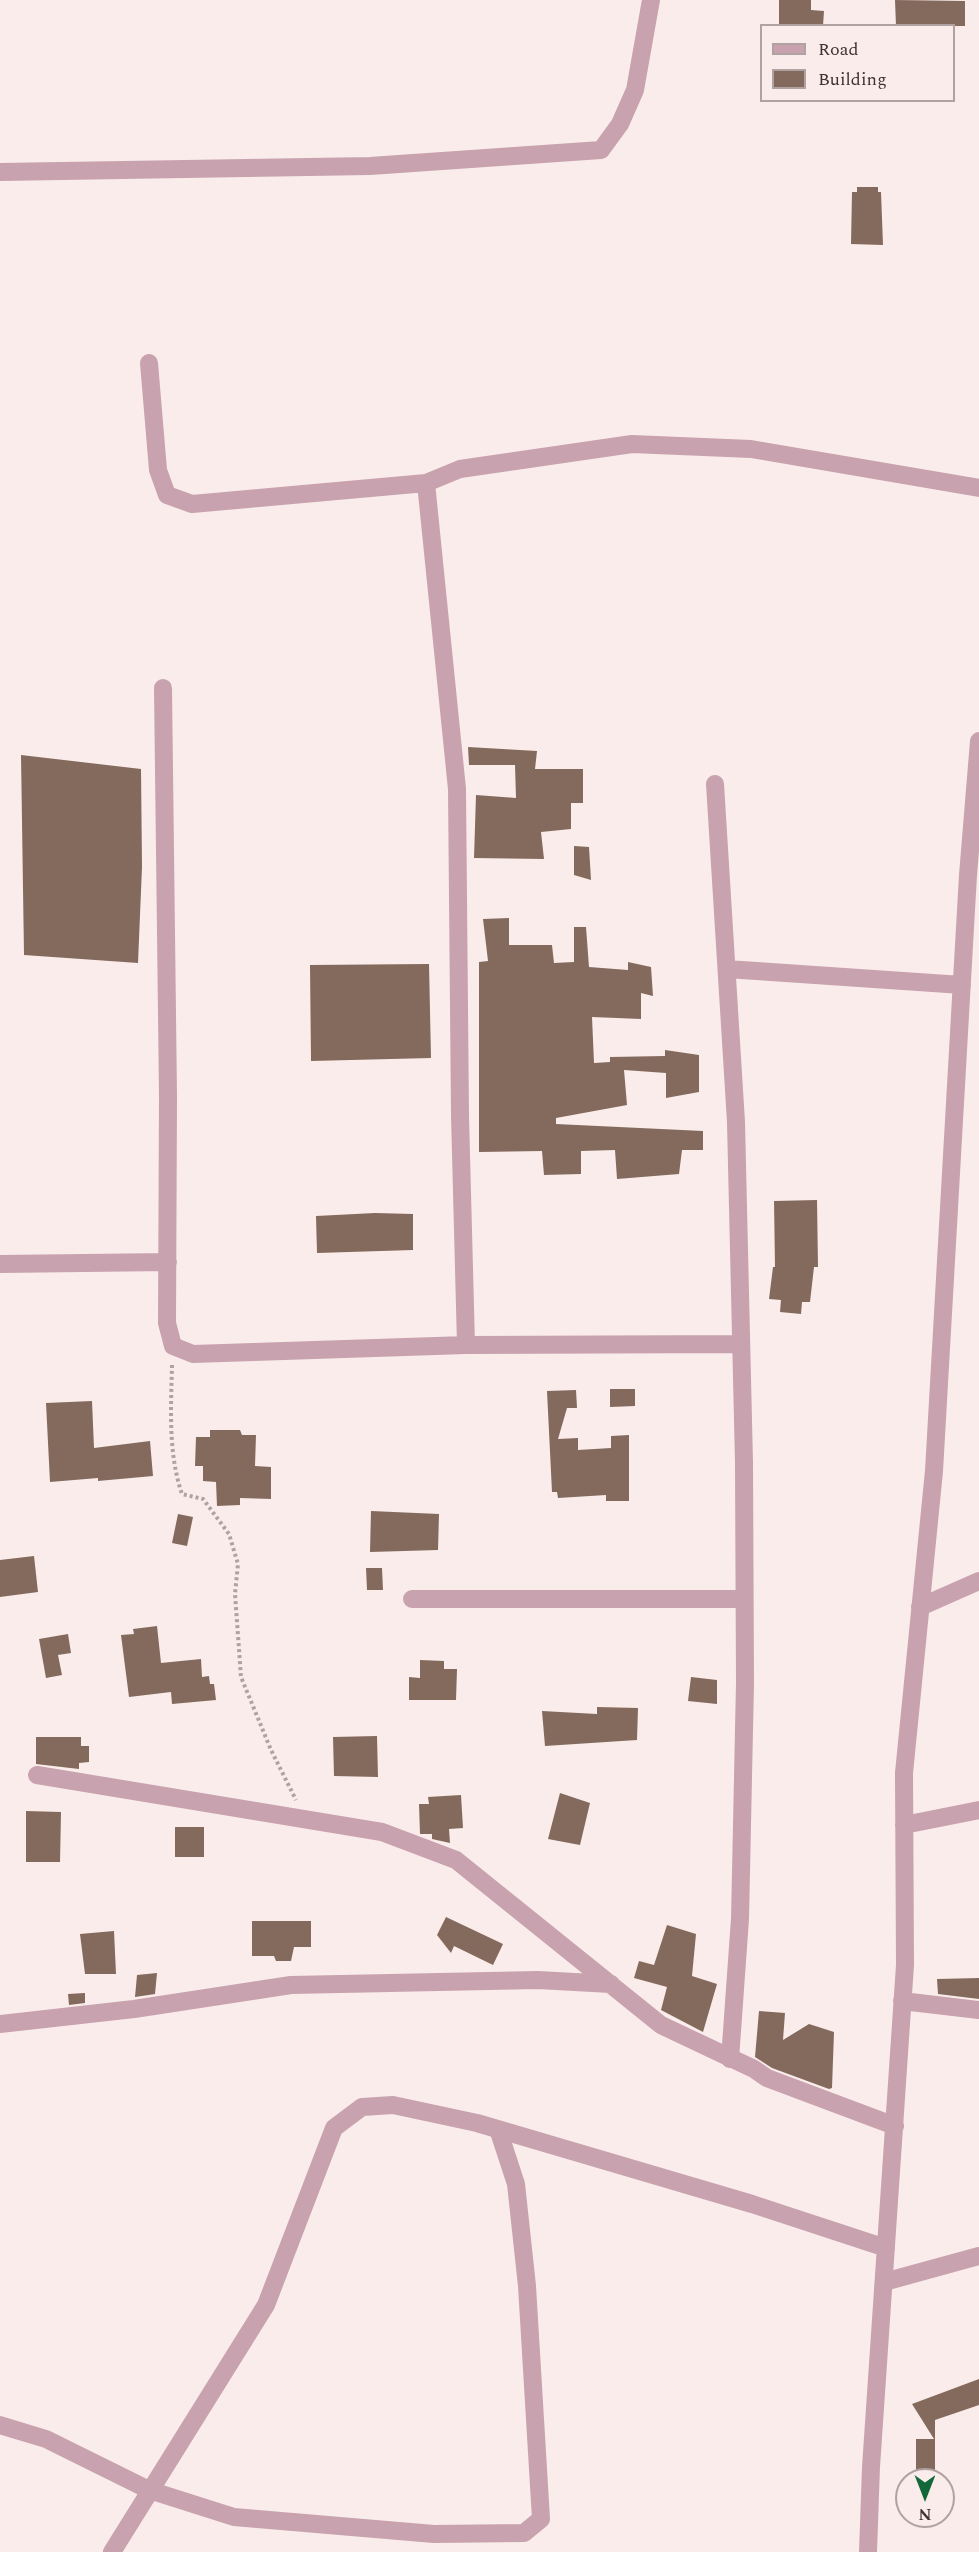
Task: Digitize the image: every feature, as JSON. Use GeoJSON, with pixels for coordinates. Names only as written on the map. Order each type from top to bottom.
{"type":"FeatureCollection","features":[{"type":"Feature","properties":{"kind":"street"},"geometry":{"type":"LineString","coordinates":[[0,172],[370,166],[601,150],[620,124],[635,90],[651,0]]}},
{"type":"Feature","properties":{"kind":"street"},"geometry":{"type":"LineString","coordinates":[[149,363],[159,470],[167,495],[192,504],[426,483],[460,469],[632,444],[751,449],[979,488]]}},
{"type":"Feature","properties":{"kind":"street"},"geometry":{"type":"LineString","coordinates":[[426,483],[457,789],[466,1345]]}},
{"type":"Feature","properties":{"kind":"street"},"geometry":{"type":"LineString","coordinates":[[163,688],[167,1323],[173,1346],[193,1354],[466,1345],[741,1344]]}},
{"type":"Feature","properties":{"kind":"street"},"geometry":{"type":"LineString","coordinates":[[868,2552],[871,2467],[905,1965],[904,1773],[934,1471],[962,985],[974,876],[979,751]]}},
{"type":"Feature","properties":{"kind":"street"},"geometry":{"type":"LineString","coordinates":[[716,784],[736,1122],[745,1683],[740,1918],[730,2059]]}},
{"type":"Feature","properties":{"kind":"street"},"geometry":{"type":"LineString","coordinates":[[727,969],[962,985]]}},
{"type":"Feature","properties":{"kind":"street"},"geometry":{"type":"LineString","coordinates":[[0,1264],[168,1262]]}},
{"type":"Feature","properties":{"kind":"street"},"geometry":{"type":"LineString","coordinates":[[920,1607],[979,1581]]}},
{"type":"Feature","properties":{"kind":"street"},"geometry":{"type":"LineString","coordinates":[[412,1599],[744,1599]]}},
{"type":"Feature","properties":{"kind":"street"},"geometry":{"type":"LineString","coordinates":[[36,1775],[382,1832],[456,1860],[661,2025],[754,2069],[767,2078],[894,2126]]}},
{"type":"Feature","properties":{"kind":"street"},"geometry":{"type":"LineString","coordinates":[[904,1825],[979,1810]]}},
{"type":"Feature","properties":{"kind":"street"},"geometry":{"type":"LineString","coordinates":[[0,2024],[134,2009],[291,1985],[538,1980],[611,1984]]}},
{"type":"Feature","properties":{"kind":"street"},"geometry":{"type":"LineString","coordinates":[[902,2001],[979,2010]]}},
{"type":"Feature","properties":{"kind":"street"},"geometry":{"type":"LineString","coordinates":[[112,2552],[266,2305],[334,2128],[362,2107],[393,2105],[498,2129],[752,2204],[886,2248]]}},
{"type":"Feature","properties":{"kind":"street"},"geometry":{"type":"LineString","coordinates":[[0,2425],[46,2439],[149,2490],[234,2517],[434,2534],[524,2533],[541,2519],[527,2286],[516,2184],[498,2129]]}},
{"type":"Feature","properties":{"kind":"street"},"geometry":{"type":"LineString","coordinates":[[884,2282],[979,2256]]}},
{"type":"Feature","properties":{"kind":"path"},"geometry":{"type":"LineString","coordinates":[[173,1346],[171,1400],[174,1473],[182,1494],[203,1499],[229,1534],[238,1564],[236,1594],[241,1677],[271,1750],[306,1820]]}},
{"type":"Feature","properties":{"kind":"building"},"geometry":{"type":"Polygon","coordinates":[[[779,0],[811,0],[811,10],[824,11],[823,24],[779,24],[779,0]]]}},
{"type":"Feature","properties":{"kind":"building"},"geometry":{"type":"Polygon","coordinates":[[[895,0],[965,1],[965,26],[896,24],[895,0]]]}},
{"type":"Feature","properties":{"kind":"building"},"geometry":{"type":"Polygon","coordinates":[[[857,187],[878,187],[878,192],[881,192],[883,245],[851,244],[852,192],[857,192],[857,187]]]}},
{"type":"Feature","properties":{"kind":"building"},"geometry":{"type":"Polygon","coordinates":[[[468,747],[537,751],[535,769],[583,769],[583,803],[571,803],[571,829],[541,832],[544,859],[474,858],[476,795],[516,798],[515,765],[469,765],[468,747]]]}},
{"type":"Feature","properties":{"kind":"building"},"geometry":{"type":"Polygon","coordinates":[[[21,755],[141,769],[142,867],[138,963],[24,955],[21,755]]]}},
{"type":"Feature","properties":{"kind":"building"},"geometry":{"type":"Polygon","coordinates":[[[574,846],[589,847],[591,880],[574,875],[574,846]]]}},
{"type":"Feature","properties":{"kind":"building"},"geometry":{"type":"Polygon","coordinates":[[[509,918],[509,945],[552,945],[554,963],[574,962],[574,927],[586,927],[589,967],[628,970],[628,962],[651,967],[653,996],[641,993],[641,1019],[592,1017],[594,1063],[610,1062],[610,1057],[665,1056],[665,1050],[699,1055],[699,1092],[666,1098],[666,1073],[624,1070],[627,1105],[556,1118],[556,1124],[703,1131],[703,1150],[682,1150],[679,1174],[617,1179],[615,1150],[581,1151],[581,1174],[544,1175],[542,1151],[479,1152],[479,962],[488,961],[483,919],[509,918]]]}},
{"type":"Feature","properties":{"kind":"building"},"geometry":{"type":"Polygon","coordinates":[[[429,964],[431,1058],[311,1061],[310,965],[429,964]]]}},
{"type":"Feature","properties":{"kind":"building"},"geometry":{"type":"Polygon","coordinates":[[[817,1200],[818,1267],[814,1267],[810,1302],[802,1302],[801,1314],[780,1312],[781,1300],[769,1299],[773,1267],[775,1267],[774,1201],[817,1200]]]}},
{"type":"Feature","properties":{"kind":"building"},"geometry":{"type":"Polygon","coordinates":[[[413,1214],[413,1250],[317,1253],[316,1216],[413,1214]]]}},
{"type":"Feature","properties":{"kind":"building"},"geometry":{"type":"Polygon","coordinates":[[[610,1389],[635,1389],[635,1406],[610,1407],[610,1389]]]}},
{"type":"Feature","properties":{"kind":"building"},"geometry":{"type":"Polygon","coordinates":[[[576,1390],[577,1408],[567,1408],[558,1439],[578,1438],[578,1450],[611,1448],[611,1436],[629,1435],[629,1501],[606,1501],[606,1495],[558,1498],[557,1492],[552,1492],[547,1391],[576,1390]]]}},
{"type":"Feature","properties":{"kind":"building"},"geometry":{"type":"Polygon","coordinates":[[[92,1401],[94,1448],[150,1441],[153,1476],[50,1482],[46,1403],[92,1401]]]}},
{"type":"Feature","properties":{"kind":"building"},"geometry":{"type":"Polygon","coordinates":[[[210,1430],[240,1430],[242,1435],[256,1435],[255,1466],[271,1467],[271,1499],[240,1498],[240,1505],[217,1506],[216,1482],[203,1481],[203,1466],[195,1466],[196,1437],[210,1437],[210,1430]]]}},
{"type":"Feature","properties":{"kind":"building"},"geometry":{"type":"Polygon","coordinates":[[[371,1511],[439,1514],[438,1550],[370,1552],[371,1511]]]}},
{"type":"Feature","properties":{"kind":"building"},"geometry":{"type":"Polygon","coordinates":[[[178,1514],[193,1517],[187,1546],[172,1543],[178,1514]]]}},
{"type":"Feature","properties":{"kind":"building"},"geometry":{"type":"Polygon","coordinates":[[[34,1556],[38,1592],[0,1597],[0,1560],[34,1556]]]}},
{"type":"Feature","properties":{"kind":"building"},"geometry":{"type":"Polygon","coordinates":[[[366,1568],[382,1568],[383,1590],[367,1590],[366,1568]]]}},
{"type":"Feature","properties":{"kind":"building"},"geometry":{"type":"Polygon","coordinates":[[[157,1626],[161,1663],[201,1659],[202,1677],[209,1676],[210,1684],[214,1684],[216,1700],[172,1704],[171,1692],[129,1697],[121,1635],[134,1634],[133,1629],[157,1626]]]}},
{"type":"Feature","properties":{"kind":"building"},"geometry":{"type":"Polygon","coordinates":[[[68,1634],[71,1653],[58,1655],[62,1675],[46,1678],[39,1639],[68,1634]]]}},
{"type":"Feature","properties":{"kind":"building"},"geometry":{"type":"Polygon","coordinates":[[[420,1660],[444,1661],[444,1669],[457,1669],[456,1700],[409,1700],[409,1677],[420,1678],[420,1660]]]}},
{"type":"Feature","properties":{"kind":"building"},"geometry":{"type":"Polygon","coordinates":[[[691,1677],[717,1680],[717,1704],[688,1701],[691,1677]]]}},
{"type":"Feature","properties":{"kind":"building"},"geometry":{"type":"Polygon","coordinates":[[[597,1707],[638,1708],[637,1740],[545,1746],[542,1711],[597,1714],[597,1707]]]}},
{"type":"Feature","properties":{"kind":"building"},"geometry":{"type":"Polygon","coordinates":[[[377,1736],[378,1777],[334,1776],[333,1737],[377,1736]]]}},
{"type":"Feature","properties":{"kind":"building"},"geometry":{"type":"Polygon","coordinates":[[[36,1737],[81,1737],[81,1746],[89,1746],[89,1762],[79,1763],[79,1769],[36,1764],[36,1737]]]}},
{"type":"Feature","properties":{"kind":"building"},"geometry":{"type":"Polygon","coordinates":[[[560,1793],[590,1803],[580,1845],[548,1839],[560,1793]]]}},
{"type":"Feature","properties":{"kind":"building"},"geometry":{"type":"Polygon","coordinates":[[[461,1795],[463,1828],[449,1829],[450,1843],[432,1839],[432,1834],[420,1834],[419,1804],[429,1804],[428,1797],[461,1795]]]}},
{"type":"Feature","properties":{"kind":"building"},"geometry":{"type":"Polygon","coordinates":[[[26,1811],[61,1812],[60,1862],[26,1862],[26,1811]]]}},
{"type":"Feature","properties":{"kind":"building"},"geometry":{"type":"Polygon","coordinates":[[[175,1827],[204,1827],[204,1857],[175,1857],[175,1827]]]}},
{"type":"Feature","properties":{"kind":"building"},"geometry":{"type":"Polygon","coordinates":[[[446,1917],[503,1944],[493,1965],[454,1946],[451,1953],[437,1935],[446,1917]]]}},
{"type":"Feature","properties":{"kind":"building"},"geometry":{"type":"Polygon","coordinates":[[[252,1921],[311,1921],[311,1947],[294,1947],[291,1961],[276,1961],[274,1956],[252,1956],[252,1921]]]}},
{"type":"Feature","properties":{"kind":"building"},"geometry":{"type":"Polygon","coordinates":[[[667,1925],[696,1934],[692,1976],[717,1984],[703,2032],[661,2010],[667,1987],[634,1978],[639,1961],[654,1965],[667,1925]]]}},
{"type":"Feature","properties":{"kind":"building"},"geometry":{"type":"Polygon","coordinates":[[[114,1931],[116,1974],[85,1974],[80,1934],[114,1931]]]}},
{"type":"Feature","properties":{"kind":"building"},"geometry":{"type":"Polygon","coordinates":[[[157,1973],[155,1994],[135,1997],[137,1975],[157,1973]]]}},
{"type":"Feature","properties":{"kind":"building"},"geometry":{"type":"Polygon","coordinates":[[[979,1978],[979,1999],[938,1994],[937,1979],[979,1978]]]}},
{"type":"Feature","properties":{"kind":"building"},"geometry":{"type":"Polygon","coordinates":[[[85,1993],[85,2003],[69,2005],[68,1994],[85,1993]]]}},
{"type":"Feature","properties":{"kind":"building"},"geometry":{"type":"Polygon","coordinates":[[[759,2011],[785,2013],[783,2040],[809,2024],[834,2032],[832,2088],[829,2089],[772,2068],[755,2057],[759,2011]]]}},
{"type":"Feature","properties":{"kind":"building"},"geometry":{"type":"Polygon","coordinates":[[[979,2379],[979,2405],[935,2420],[935,2468],[916,2468],[916,2439],[934,2439],[912,2404],[979,2379]]]}}]}
